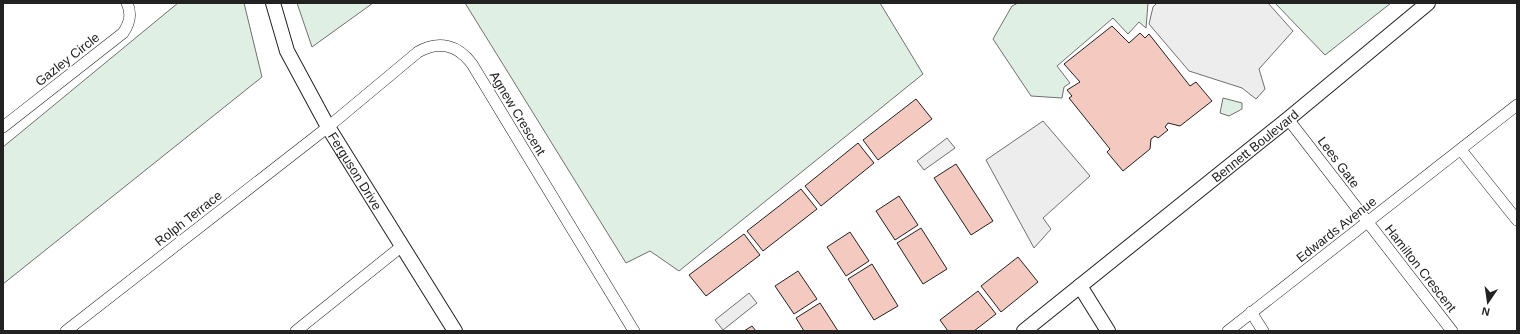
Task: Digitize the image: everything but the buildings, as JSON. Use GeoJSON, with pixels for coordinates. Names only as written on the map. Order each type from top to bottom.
{"type":"FeatureCollection","features":[{"type":"Feature","properties":{"kind":"street","name":"Gazley Circle"},"geometry":{"type":"LineString","coordinates":[[3,127],[123,33],[129,24],[130,14],[127,3]]}},
{"type":"Feature","properties":{"kind":"street","name":"Ferguson Drive"},"geometry":{"type":"LineString","coordinates":[[273,3],[287,51],[328,127],[455,331]]}},
{"type":"Feature","properties":{"kind":"street","name":"Bennett Boulevard"},"geometry":{"type":"LineString","coordinates":[[1080,286],[1288,119],[1428,3]]}},
{"type":"Feature","properties":{"kind":"street","name":"Agnew Crescent"},"geometry":{"type":"LineString","coordinates":[[328,127],[418,52],[428,46],[440,45],[453,48],[464,53],[634,331]]}},
{"type":"Feature","properties":{"kind":"street","name":"Edwards Avenue"},"geometry":{"type":"LineString","coordinates":[[1228,331],[1517,105]]}},
{"type":"Feature","properties":{"kind":"street","name":"Lees Gate"},"geometry":{"type":"LineString","coordinates":[[1288,119],[1368,223]]}},
{"type":"Feature","properties":{"kind":"street","name":"Rolph Terrace"},"geometry":{"type":"LineString","coordinates":[[66,331],[328,127]]}},
{"type":"Feature","properties":{"kind":"street"},"geometry":{"type":"LineString","coordinates":[[1461,150],[1517,220]]}},
{"type":"Feature","properties":{"kind":"street","name":"Hamilton Crescent"},"geometry":{"type":"LineString","coordinates":[[1368,223],[1452,331]]}},
{"type":"Feature","properties":{"kind":"street"},"geometry":{"type":"LineString","coordinates":[[296,331],[402,246]]}},
{"type":"Feature","properties":{"kind":"street"},"geometry":{"type":"LineString","coordinates":[[1024,331],[1080,286],[1108,331]]}},
{"type":"Feature","properties":{"kind":"street"},"geometry":{"type":"LineString","coordinates":[[1251,312],[1263,331]]}},
{"type":"Feature","properties":{"kind":"green space"},"geometry":{"type":"Polygon","coordinates":[[[178,3],[244,3],[262,77],[3,284],[3,147],[178,3]]]}},
{"type":"Feature","properties":{"kind":"green space"},"geometry":{"type":"Polygon","coordinates":[[[297,3],[373,3],[312,47],[297,3]]]}},
{"type":"Feature","properties":{"kind":"green space"},"geometry":{"type":"Polygon","coordinates":[[[465,3],[880,3],[923,74],[679,271],[650,251],[626,263],[465,3]]]}},
{"type":"Feature","properties":{"kind":"green space"},"geometry":{"type":"Polygon","coordinates":[[[1018,3],[1148,3],[1146,28],[1139,22],[1128,34],[1113,18],[1057,66],[1070,83],[1064,87],[1062,98],[1031,96],[993,39],[1012,6],[1018,3]]]}},
{"type":"Feature","properties":{"kind":"green space"},"geometry":{"type":"Polygon","coordinates":[[[1275,3],[1391,3],[1325,55],[1275,3]]]}},
{"type":"Feature","properties":{"kind":"green space"},"geometry":{"type":"Polygon","coordinates":[[[1223,98],[1242,103],[1242,109],[1229,116],[1220,113],[1223,98]]]}},
{"type":"Feature","properties":{"kind":"shaded area"},"geometry":{"type":"Polygon","coordinates":[[[1157,3],[1268,3],[1293,31],[1259,69],[1265,89],[1256,99],[1242,88],[1189,71],[1149,24],[1153,7],[1157,3]]]}},
{"type":"Feature","properties":{"kind":"shaded area"},"geometry":{"type":"Polygon","coordinates":[[[1043,121],[1090,176],[1043,218],[1051,229],[1034,248],[986,160],[1043,121]]]}},
{"type":"Feature","properties":{"kind":"shaded area"},"geometry":{"type":"Polygon","coordinates":[[[947,138],[955,148],[924,170],[917,161],[947,138]]]}},
{"type":"Feature","properties":{"kind":"shaded area"},"geometry":{"type":"Polygon","coordinates":[[[749,293],[757,303],[723,330],[715,320],[749,293]]]}}]}
